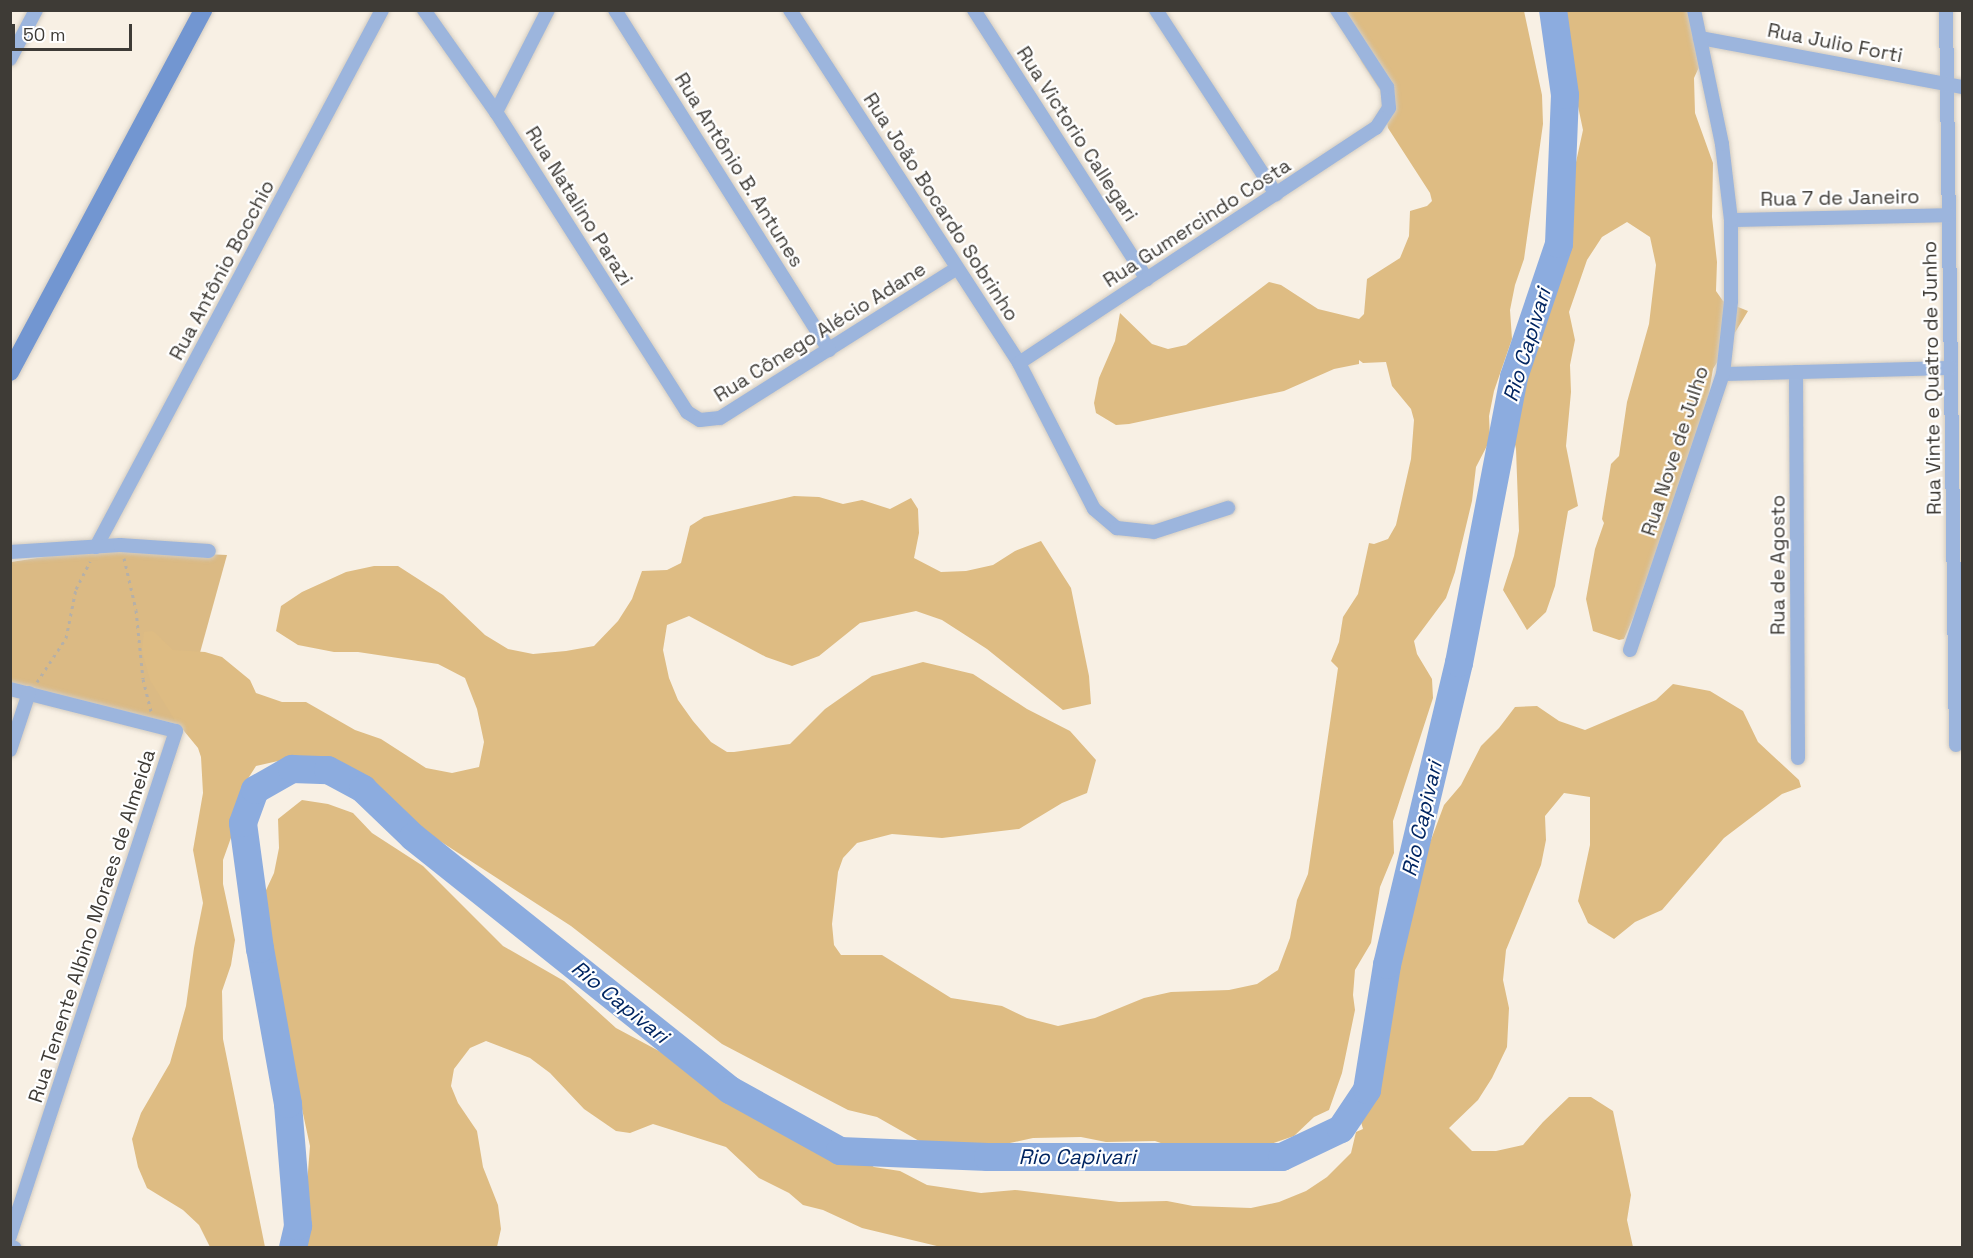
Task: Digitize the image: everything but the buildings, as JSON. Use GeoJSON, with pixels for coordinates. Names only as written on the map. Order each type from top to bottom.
{"type":"FeatureCollection","features":[{"type":"Feature","properties":{"kind":"street"},"geometry":{"type":"LineString","coordinates":[[10,59],[36,10]]}},
{"type":"Feature","properties":{"kind":"street"},"geometry":{"type":"LineString","coordinates":[[10,372],[203,10]]}},
{"type":"Feature","properties":{"kind":"street","name":"Rua Antônio Bocchio"},"geometry":{"type":"LineString","coordinates":[[96,547],[382,10]]}},
{"type":"Feature","properties":{"kind":"street","name":"Rua Natalino Parazi"},"geometry":{"type":"LineString","coordinates":[[424,10],[496,112],[687,412],[700,420]]}},
{"type":"Feature","properties":{"kind":"street"},"geometry":{"type":"LineString","coordinates":[[496,112],[548,10]]}},
{"type":"Feature","properties":{"kind":"street","name":"Rua Antônio B. Antunes"},"geometry":{"type":"LineString","coordinates":[[615,10],[829,350]]}},
{"type":"Feature","properties":{"kind":"street","name":"Rua João Bocardo Sobrinho"},"geometry":{"type":"LineString","coordinates":[[790,10],[1019,363],[1094,509],[1118,528],[1154,532],[1228,508]]}},
{"type":"Feature","properties":{"kind":"street","name":"Rua Victorio Callegari"},"geometry":{"type":"LineString","coordinates":[[974,10],[1147,279]]}},
{"type":"Feature","properties":{"kind":"street"},"geometry":{"type":"LineString","coordinates":[[1156,10],[1276,194]]}},
{"type":"Feature","properties":{"kind":"street","name":"Rua Gumercindo Costa"},"geometry":{"type":"LineString","coordinates":[[1019,363],[1376,128],[1389,108],[1387,87],[1337,10]]}},
{"type":"Feature","properties":{"kind":"street","name":"Rua Nove de Julho"},"geometry":{"type":"LineString","coordinates":[[1630,650],[1723,374],[1731,301],[1731,220],[1722,144],[1694,10]]}},
{"type":"Feature","properties":{"kind":"street","name":"Rua Vinte e Quatro de Junho"},"geometry":{"type":"LineString","coordinates":[[1946,10],[1956,745]]}},
{"type":"Feature","properties":{"kind":"street","name":"Rua Julio Forti"},"geometry":{"type":"LineString","coordinates":[[1700,38],[1962,87]]}},
{"type":"Feature","properties":{"kind":"street","name":"Rua 7 de Janeiro"},"geometry":{"type":"LineString","coordinates":[[1731,220],[1949,216]]}},
{"type":"Feature","properties":{"kind":"street","name":"Rua Cônego Alécio Adane"},"geometry":{"type":"LineString","coordinates":[[700,420],[720,418],[957,268]]}},
{"type":"Feature","properties":{"kind":"street"},"geometry":{"type":"LineString","coordinates":[[1723,374],[1951,368]]}},
{"type":"Feature","properties":{"kind":"street","name":"Rua de Agosto"},"geometry":{"type":"LineString","coordinates":[[1796,372],[1798,758]]}},
{"type":"Feature","properties":{"kind":"street"},"geometry":{"type":"LineString","coordinates":[[10,552],[120,545],[209,551]]}},
{"type":"Feature","properties":{"kind":"street"},"geometry":{"type":"LineString","coordinates":[[10,688],[155,726]]}},
{"type":"Feature","properties":{"kind":"street"},"geometry":{"type":"LineString","coordinates":[[10,750],[29,693]]}},
{"type":"Feature","properties":{"kind":"street","name":"Rua Tenente Albino Moraes de Almeida"},"geometry":{"type":"LineString","coordinates":[[10,1236],[176,732],[155,726]]}},
{"type":"Feature","properties":{"kind":"street"},"geometry":{"type":"LineString","coordinates":[[10,1246],[15,1248]]}},
{"type":"Feature","properties":{"kind":"path"},"geometry":{"type":"LineString","coordinates":[[120,545],[136,610],[143,679],[155,726]]}},
{"type":"Feature","properties":{"kind":"path"},"geometry":{"type":"LineString","coordinates":[[29,693],[66,638],[76,588],[96,547]]}},
{"type":"Feature","properties":{"kind":"shaded area"},"geometry":{"type":"Polygon","coordinates":[[[1344,11],[1524,11],[1542,95],[1543,124],[1524,259],[1510,310],[1512,339],[1494,391],[1489,416],[1490,440],[1476,467],[1472,501],[1455,572],[1446,598],[1414,641],[1417,654],[1432,679],[1433,698],[1393,821],[1394,853],[1380,887],[1371,943],[1355,970],[1353,995],[1355,1010],[1342,1073],[1329,1110],[1314,1117],[1294,1136],[1235,1153],[1181,1150],[1155,1141],[1106,1142],[1081,1137],[1033,1138],[977,1150],[952,1146],[928,1146],[877,1117],[848,1110],[722,1044],[571,926],[409,821],[336,778],[278,761],[256,766],[242,788],[242,807],[223,860],[223,884],[235,940],[231,965],[222,991],[223,1039],[265,1247],[210,1247],[199,1225],[183,1210],[147,1188],[138,1167],[132,1139],[141,1113],[170,1063],[186,1006],[203,903],[193,850],[203,793],[201,757],[198,748],[175,720],[150,680],[142,651],[144,632],[153,631],[173,650],[205,652],[222,657],[250,680],[256,693],[282,702],[306,702],[355,730],[381,739],[426,768],[452,773],[479,767],[484,742],[477,709],[465,678],[438,664],[358,652],[334,652],[298,645],[276,631],[281,606],[302,592],[346,572],[374,566],[398,566],[443,595],[485,635],[508,649],[533,654],[594,646],[618,621],[632,599],[642,571],[667,570],[681,563],[690,526],[704,517],[794,496],[819,497],[843,504],[862,500],[890,509],[911,498],[918,509],[919,533],[914,558],[941,572],[966,571],[993,565],[1015,551],[1041,541],[1071,588],[1089,676],[1091,704],[1063,710],[987,649],[942,620],[916,611],[860,623],[819,656],[792,666],[766,657],[689,616],[667,625],[663,650],[669,678],[678,700],[711,742],[727,752],[734,752],[790,744],[825,709],[872,676],[923,662],[973,674],[1027,709],[1070,731],[1096,760],[1087,793],[1062,803],[1019,829],[942,838],[892,834],[857,843],[843,858],[838,872],[832,924],[834,945],[841,955],[882,955],[951,998],[1002,1006],[1027,1018],[1058,1026],[1095,1018],[1144,998],[1171,992],[1229,990],[1257,984],[1278,970],[1290,938],[1297,900],[1308,874],[1338,668],[1331,661],[1339,642],[1343,617],[1358,594],[1369,543],[1374,544],[1388,539],[1396,525],[1411,459],[1414,420],[1411,409],[1392,386],[1386,362],[1363,363],[1359,360],[1359,364],[1334,369],[1284,391],[1129,424],[1116,425],[1096,413],[1094,403],[1099,378],[1115,341],[1120,313],[1152,344],[1168,349],[1186,345],[1269,282],[1281,285],[1318,309],[1359,319],[1364,314],[1367,279],[1400,258],[1409,236],[1410,211],[1427,206],[1432,201],[1430,193],[1388,128],[1380,90],[1361,61],[1348,17],[1344,11]]]}},
{"type":"Feature","properties":{"kind":"shaded area"},"geometry":{"type":"Polygon","coordinates":[[[1558,11],[1689,11],[1700,65],[1694,78],[1695,113],[1713,163],[1712,217],[1717,262],[1716,291],[1723,301],[1748,311],[1713,369],[1696,471],[1624,639],[1619,640],[1593,631],[1586,599],[1595,549],[1604,523],[1602,519],[1611,464],[1619,456],[1627,402],[1649,324],[1656,265],[1650,237],[1627,222],[1602,237],[1587,260],[1569,312],[1575,340],[1570,365],[1571,392],[1566,446],[1578,506],[1568,511],[1555,586],[1546,612],[1527,630],[1503,590],[1519,531],[1516,449],[1510,422],[1514,397],[1528,345],[1556,283],[1561,231],[1583,130],[1558,11]]]}},
{"type":"Feature","properties":{"kind":"shaded area"},"geometry":{"type":"Polygon","coordinates":[[[96,549],[227,555],[180,725],[11,683],[11,562],[96,549]]]}},
{"type":"Feature","properties":{"kind":"shaded area"},"geometry":{"type":"Polygon","coordinates":[[[1673,684],[1710,691],[1743,711],[1758,742],[1799,780],[1801,787],[1782,794],[1724,838],[1662,910],[1635,922],[1614,939],[1588,923],[1578,901],[1590,845],[1590,797],[1564,793],[1545,816],[1546,840],[1541,865],[1506,950],[1503,980],[1509,1008],[1507,1047],[1478,1100],[1449,1128],[1472,1151],[1496,1151],[1523,1145],[1569,1097],[1591,1097],[1613,1111],[1631,1195],[1627,1220],[1633,1247],[941,1247],[862,1228],[823,1210],[803,1205],[789,1193],[759,1178],[726,1147],[653,1124],[630,1133],[616,1131],[584,1109],[550,1073],[530,1058],[486,1041],[470,1048],[454,1069],[451,1086],[458,1103],[477,1131],[483,1167],[498,1205],[501,1229],[497,1247],[302,1247],[310,1146],[274,979],[253,931],[261,901],[274,873],[279,848],[278,819],[302,800],[328,804],[353,813],[372,833],[423,866],[503,946],[564,981],[616,1028],[700,1073],[767,1117],[852,1152],[874,1167],[900,1171],[927,1185],[981,1193],[1015,1190],[1119,1202],[1167,1201],[1193,1206],[1251,1208],[1279,1202],[1306,1191],[1327,1177],[1351,1153],[1356,1132],[1363,1129],[1361,1122],[1385,1038],[1405,895],[1422,864],[1444,805],[1461,785],[1481,746],[1515,707],[1537,706],[1559,721],[1585,730],[1656,700],[1673,684]]]}},
{"type":"Feature","properties":{"kind":"waterway","name":"Rio Capivari"},"geometry":{"type":"LineString","coordinates":[[293,1248],[298,1226],[288,1104],[260,949],[243,823],[255,790],[292,769],[328,770],[363,789],[413,837],[730,1090],[840,1151],[988,1157],[1282,1157],[1341,1129],[1367,1090],[1387,965],[1459,663],[1514,377],[1559,244],[1565,95],[1553,10]]}}]}
